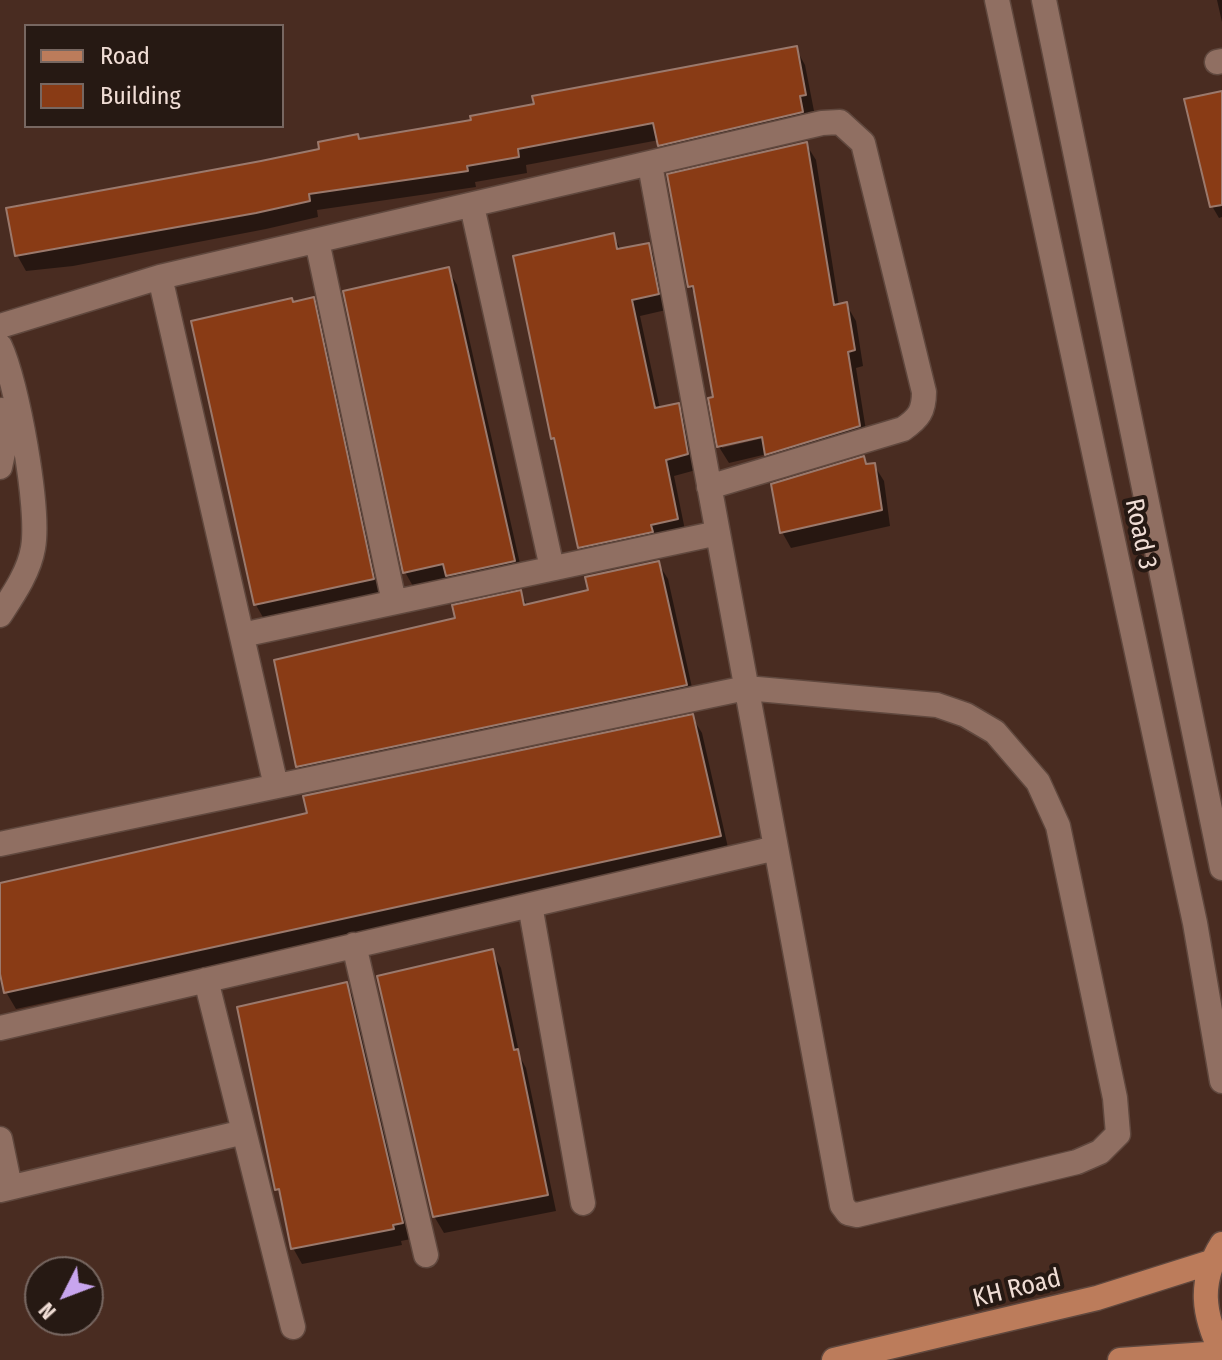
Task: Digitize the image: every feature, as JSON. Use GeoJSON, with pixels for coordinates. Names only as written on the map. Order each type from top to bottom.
{"type":"FeatureCollection","features":[{"type":"Feature","properties":{"kind":"main road"},"geometry":{"type":"LineString","coordinates":[[1120,1360],[1222,1353],[1208,1325],[1204,1293],[1216,1253]]}},
{"type":"Feature","properties":{"kind":"main road","name":"KH Road"},"geometry":{"type":"LineString","coordinates":[[834,1360],[1097,1298],[1216,1253]]}},
{"type":"Feature","properties":{"kind":"street","name":"Road 3"},"geometry":{"type":"LineString","coordinates":[[997,0],[1195,923],[1222,1081]]}},
{"type":"Feature","properties":{"kind":"street","name":"Road 3"},"geometry":{"type":"LineString","coordinates":[[1044,0],[1222,868]]}},
{"type":"Feature","properties":{"kind":"street"},"geometry":{"type":"LineString","coordinates":[[0,326],[160,277],[822,123],[840,122],[863,143],[924,392],[924,408],[917,420],[903,429],[709,487]]}},
{"type":"Feature","properties":{"kind":"street"},"geometry":{"type":"LineString","coordinates":[[0,844],[746,688],[937,705],[966,715],[995,732],[1038,782],[1058,826],[1115,1098],[1118,1134],[1100,1152],[1077,1162],[897,1208],[857,1215],[848,1213],[842,1205],[746,688],[650,165]]}},
{"type":"Feature","properties":{"kind":"street"},"geometry":{"type":"LineString","coordinates":[[472,206],[552,568]]}},
{"type":"Feature","properties":{"kind":"street"},"geometry":{"type":"LineString","coordinates":[[317,241],[394,602]]}},
{"type":"Feature","properties":{"kind":"street"},"geometry":{"type":"LineString","coordinates":[[160,277],[276,786]]}},
{"type":"Feature","properties":{"kind":"street"},"geometry":{"type":"LineString","coordinates":[[0,346],[17,410],[29,477],[33,548],[22,580],[0,615]]}},
{"type":"Feature","properties":{"kind":"street"},"geometry":{"type":"LineString","coordinates":[[0,394],[6,439],[0,467]]}},
{"type":"Feature","properties":{"kind":"street"},"geometry":{"type":"LineString","coordinates":[[242,635],[718,533]]}},
{"type":"Feature","properties":{"kind":"street"},"geometry":{"type":"LineString","coordinates":[[0,1028],[776,848]]}},
{"type":"Feature","properties":{"kind":"street"},"geometry":{"type":"LineString","coordinates":[[530,905],[583,1203]]}},
{"type":"Feature","properties":{"kind":"street"},"geometry":{"type":"LineString","coordinates":[[354,945],[426,1255]]}},
{"type":"Feature","properties":{"kind":"street"},"geometry":{"type":"LineString","coordinates":[[206,980],[293,1327]]}},
{"type":"Feature","properties":{"kind":"street"},"geometry":{"type":"LineString","coordinates":[[0,1139],[5,1189],[244,1132]]}},
{"type":"Feature","properties":{"kind":"building"},"geometry":{"type":"Polygon","coordinates":[[[797,46],[806,95],[800,96],[803,112],[658,146],[653,123],[518,149],[519,157],[467,166],[468,171],[309,194],[310,201],[256,213],[15,256],[6,208],[319,149],[318,142],[358,134],[359,139],[471,120],[470,116],[534,104],[532,96],[797,46]]]}},
{"type":"Feature","properties":{"kind":"building"},"geometry":{"type":"Polygon","coordinates":[[[1222,91],[1222,205],[1210,207],[1184,99],[1222,91]]]}},
{"type":"Feature","properties":{"kind":"building"},"geometry":{"type":"Polygon","coordinates":[[[807,142],[834,305],[847,302],[855,350],[848,352],[860,426],[765,455],[762,437],[717,447],[708,398],[713,397],[693,286],[688,287],[667,174],[807,142]]]}},
{"type":"Feature","properties":{"kind":"building"},"geometry":{"type":"Polygon","coordinates":[[[614,233],[617,249],[649,243],[659,294],[632,300],[655,408],[679,403],[688,454],[666,460],[678,519],[651,525],[653,532],[578,548],[554,438],[551,439],[513,256],[614,233]]]}},
{"type":"Feature","properties":{"kind":"building"},"geometry":{"type":"Polygon","coordinates":[[[449,267],[515,561],[446,576],[443,564],[403,573],[343,291],[449,267]]]}},
{"type":"Feature","properties":{"kind":"building"},"geometry":{"type":"Polygon","coordinates":[[[314,297],[374,579],[254,605],[191,321],[292,298],[293,302],[314,297]]]}},
{"type":"Feature","properties":{"kind":"building"},"geometry":{"type":"Polygon","coordinates":[[[864,456],[866,464],[875,463],[882,510],[780,533],[771,484],[864,456]]]}},
{"type":"Feature","properties":{"kind":"building"},"geometry":{"type":"Polygon","coordinates":[[[659,561],[687,685],[296,767],[274,660],[455,618],[452,605],[521,590],[524,605],[588,590],[585,577],[659,561]]]}},
{"type":"Feature","properties":{"kind":"building"},"geometry":{"type":"Polygon","coordinates":[[[693,714],[721,836],[4,993],[0,974],[0,883],[307,813],[303,796],[693,714]]]}},
{"type":"Feature","properties":{"kind":"building"},"geometry":{"type":"Polygon","coordinates":[[[493,949],[514,1050],[518,1049],[548,1195],[433,1217],[377,976],[493,949]]]}},
{"type":"Feature","properties":{"kind":"building"},"geometry":{"type":"Polygon","coordinates":[[[347,982],[403,1223],[393,1225],[394,1229],[291,1249],[279,1189],[275,1190],[237,1007],[347,982]]]}}]}
